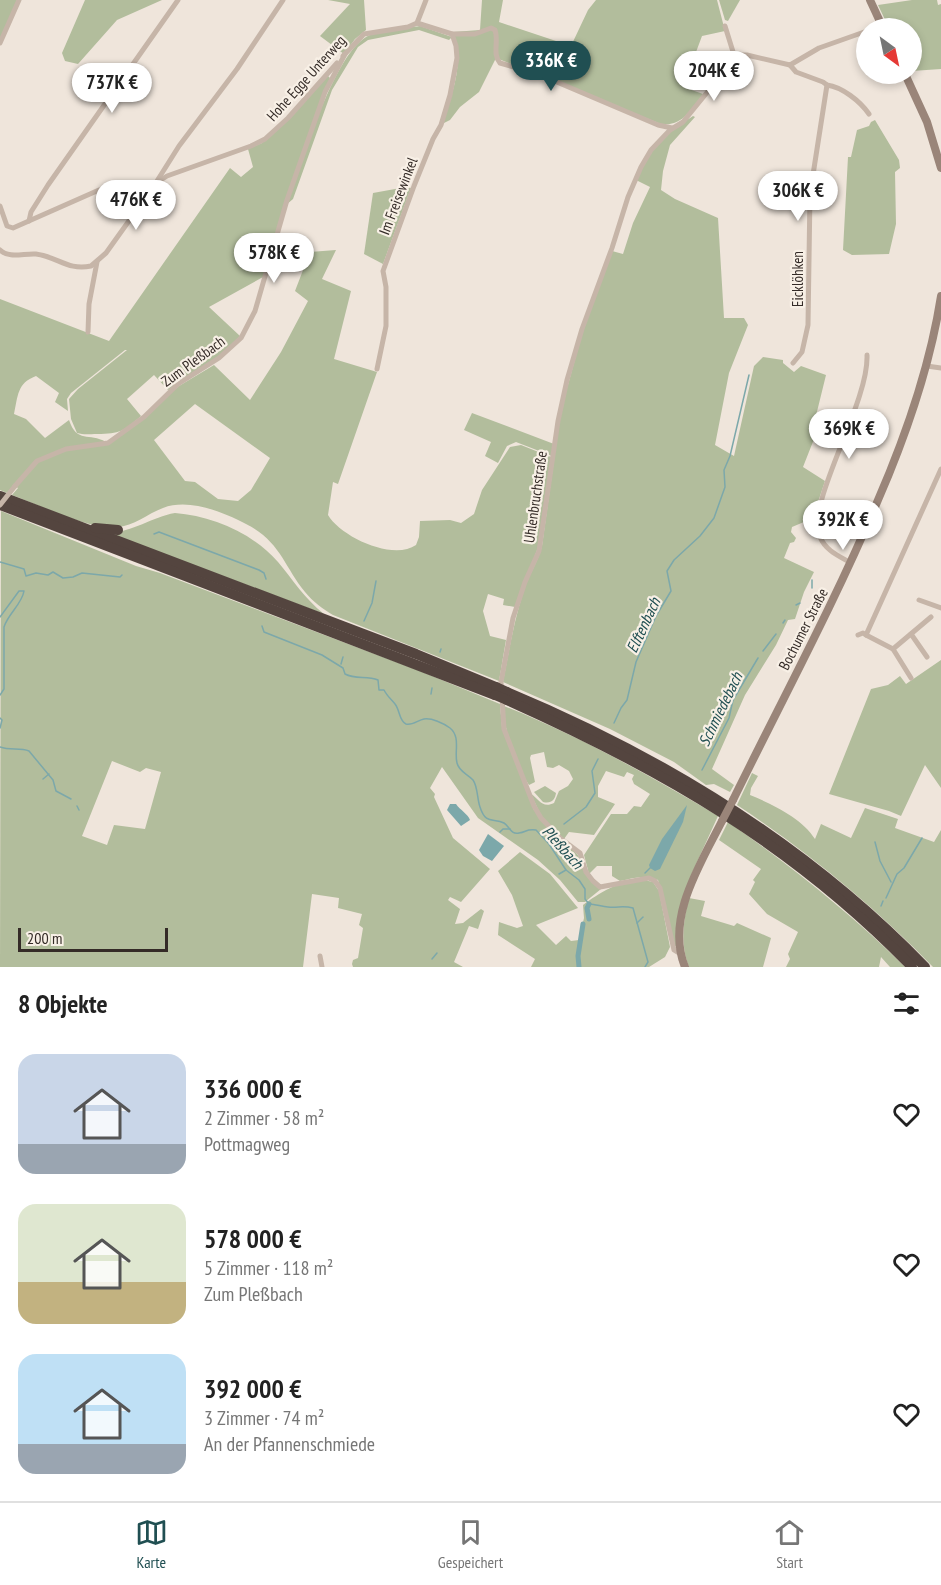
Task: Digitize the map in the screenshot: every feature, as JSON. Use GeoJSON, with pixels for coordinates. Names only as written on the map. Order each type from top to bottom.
{"type":"FeatureCollection","features":[{"type":"Feature","properties":{"kind":"highway"},"geometry":{"type":"LineString","coordinates":[[0,496],[362,634],[507,696],[563,716],[627,747],[683,778],[785,845],[841,889],[925,967]]}},
{"type":"Feature","properties":{"kind":"highway"},"geometry":{"type":"LineString","coordinates":[[0,505],[495,691]]}},
{"type":"Feature","properties":{"kind":"highway"},"geometry":{"type":"LineString","coordinates":[[50,516],[97,529],[118,530]]}},
{"type":"Feature","properties":{"kind":"highway"},"geometry":{"type":"LineString","coordinates":[[327,613],[362,634]]}},
{"type":"Feature","properties":{"kind":"highway"},"geometry":{"type":"LineString","coordinates":[[507,696],[635,761],[726,814],[782,853],[835,896],[912,967]]}},
{"type":"Feature","properties":{"kind":"main road"},"geometry":{"type":"LineString","coordinates":[[870,0],[876,18]]}},
{"type":"Feature","properties":{"kind":"main road"},"geometry":{"type":"LineString","coordinates":[[910,84],[938,145],[941,168]]}},
{"type":"Feature","properties":{"kind":"main road","name":"Bochumer Straße"},"geometry":{"type":"LineString","coordinates":[[685,967],[681,955],[680,928],[683,910],[704,857],[851,563],[903,441],[927,366],[941,296]]}},
{"type":"Feature","properties":{"kind":"street"},"geometry":{"type":"LineString","coordinates":[[0,43],[19,0]]}},
{"type":"Feature","properties":{"kind":"street"},"geometry":{"type":"LineString","coordinates":[[29,221],[31,212],[48,185],[178,0]]}},
{"type":"Feature","properties":{"kind":"street"},"geometry":{"type":"LineString","coordinates":[[156,183],[179,146],[237,69],[283,0]]}},
{"type":"Feature","properties":{"kind":"street"},"geometry":{"type":"LineString","coordinates":[[426,0],[417,22],[452,34],[475,34],[490,28],[495,30],[496,58],[500,63],[538,74],[658,125],[672,128]]}},
{"type":"Feature","properties":{"kind":"street","name":"Hohe Egge Unterweg"},"geometry":{"type":"LineString","coordinates":[[88,332],[89,304],[97,262],[106,253],[156,183],[167,176],[265,139],[288,118],[358,38],[367,33],[408,27],[417,22]]}},
{"type":"Feature","properties":{"kind":"street"},"geometry":{"type":"LineString","coordinates":[[725,26],[734,55],[761,58],[790,66],[796,72],[824,82],[826,86],[833,86],[862,106],[869,114]]}},
{"type":"Feature","properties":{"kind":"street","name":"Im Freisewinkel"},"geometry":{"type":"LineString","coordinates":[[377,369],[386,326],[386,287],[383,271],[432,139],[441,124],[450,95],[457,58],[452,34]]}},
{"type":"Feature","properties":{"kind":"street"},"geometry":{"type":"LineString","coordinates":[[790,66],[819,48],[856,35]]}},
{"type":"Feature","properties":{"kind":"street","name":"Zum Pleßbach"},"geometry":{"type":"LineString","coordinates":[[0,505],[37,461],[66,449],[108,443],[144,417],[178,384],[219,358],[241,338],[255,311],[287,200],[325,92],[345,54]]}},
{"type":"Feature","properties":{"kind":"street","name":"Uhlenbruchstraße"},"geometry":{"type":"LineString","coordinates":[[681,955],[674,950],[660,888],[656,881],[640,878],[609,887],[600,887],[589,877],[580,853],[560,838],[536,811],[504,729],[501,698],[502,670],[513,618],[525,582],[539,551],[558,421],[577,345],[634,182],[651,150],[672,128],[689,115],[734,55]]}},
{"type":"Feature","properties":{"kind":"street","name":"Eicklöhken"},"geometry":{"type":"LineString","coordinates":[[793,363],[802,352],[808,325],[810,194],[826,86]]}},
{"type":"Feature","properties":{"kind":"street"},"geometry":{"type":"LineString","coordinates":[[0,206],[7,226],[13,228],[99,190],[111,192],[136,209]]}},
{"type":"Feature","properties":{"kind":"street"},"geometry":{"type":"LineString","coordinates":[[0,250],[12,255],[36,254],[50,257],[69,267],[77,268],[91,266],[97,262]]}},
{"type":"Feature","properties":{"kind":"street"},"geometry":{"type":"LineString","coordinates":[[851,563],[824,545],[817,523],[826,486],[849,429],[860,394],[867,367],[867,355]]}},
{"type":"Feature","properties":{"kind":"street"},"geometry":{"type":"LineString","coordinates":[[927,366],[941,368]]}},
{"type":"Feature","properties":{"kind":"street"},"geometry":{"type":"LineString","coordinates":[[866,635],[941,469]]}},
{"type":"Feature","properties":{"kind":"street"},"geometry":{"type":"LineString","coordinates":[[893,649],[937,611],[919,600]]}},
{"type":"Feature","properties":{"kind":"street"},"geometry":{"type":"LineString","coordinates":[[858,635],[863,633],[893,649],[911,678]]}},
{"type":"Feature","properties":{"kind":"street"},"geometry":{"type":"LineString","coordinates":[[911,634],[927,657]]}},
{"type":"Feature","properties":{"kind":"street"},"geometry":{"type":"LineString","coordinates":[[320,956],[322,967]]}},
{"type":"Feature","properties":{"kind":"green space"},"geometry":{"type":"Polygon","coordinates":[[[0,0],[17,0],[0,40],[0,0]]]}},
{"type":"Feature","properties":{"kind":"green space"},"geometry":{"type":"Polygon","coordinates":[[[85,0],[162,0],[117,20],[78,64],[65,61],[62,53],[85,0]]]}},
{"type":"Feature","properties":{"kind":"green space"},"geometry":{"type":"Polygon","coordinates":[[[328,0],[364,0],[366,30],[355,39],[344,54],[320,36],[350,4],[328,0]]]}},
{"type":"Feature","properties":{"kind":"green space"},"geometry":{"type":"Polygon","coordinates":[[[482,0],[503,0],[499,22],[571,46],[588,10],[596,0],[717,0],[725,31],[702,36],[683,87],[703,94],[686,116],[675,123],[661,124],[496,58],[479,92],[460,107],[450,120],[442,124],[456,78],[458,55],[453,32],[480,30],[482,0]]]}},
{"type":"Feature","properties":{"kind":"green space"},"geometry":{"type":"Polygon","coordinates":[[[719,0],[740,0],[728,21],[725,20],[719,0]]]}},
{"type":"Feature","properties":{"kind":"green space"},"geometry":{"type":"Polygon","coordinates":[[[912,0],[937,0],[938,5],[941,4],[941,69],[922,70],[922,18],[884,18],[878,5],[912,0]]]}},
{"type":"Feature","properties":{"kind":"green space"},"geometry":{"type":"Polygon","coordinates":[[[420,26],[452,37],[449,40],[419,30],[368,40],[358,47],[332,90],[293,199],[286,205],[319,114],[341,66],[353,49],[371,35],[420,26]]]}},
{"type":"Feature","properties":{"kind":"green space"},"geometry":{"type":"Polygon","coordinates":[[[328,76],[330,78],[263,277],[209,307],[240,336],[226,352],[168,390],[154,375],[127,399],[141,416],[126,428],[111,433],[77,433],[106,442],[66,448],[36,460],[7,493],[0,490],[0,299],[109,341],[230,168],[241,177],[253,167],[248,149],[262,143],[328,76]],[[127,350],[71,393],[67,399],[68,411],[55,402],[59,393],[36,376],[22,386],[14,414],[26,419],[45,438],[69,420],[77,433],[71,419],[69,399],[78,389],[127,350]]]}},
{"type":"Feature","properties":{"kind":"green space"},"geometry":{"type":"Polygon","coordinates":[[[693,116],[695,117],[670,145],[661,190],[675,199],[718,218],[724,318],[744,318],[748,325],[729,373],[715,445],[734,456],[754,366],[763,357],[783,360],[783,363],[794,372],[801,366],[826,375],[812,432],[816,434],[803,467],[825,481],[816,508],[815,521],[811,519],[792,527],[791,532],[796,538],[790,543],[784,558],[814,572],[795,619],[788,620],[776,645],[745,695],[712,769],[734,785],[730,792],[714,784],[706,785],[674,762],[610,729],[503,682],[520,601],[542,546],[561,410],[582,334],[612,251],[623,254],[633,223],[650,187],[636,180],[652,150],[672,130],[693,116]]]}},
{"type":"Feature","properties":{"kind":"green space"},"geometry":{"type":"Polygon","coordinates":[[[875,120],[899,160],[900,168],[895,172],[896,224],[889,254],[852,255],[843,250],[848,157],[851,157],[857,130],[869,126],[875,120]]]}},
{"type":"Feature","properties":{"kind":"green space"},"geometry":{"type":"Polygon","coordinates":[[[411,188],[383,264],[364,254],[373,193],[411,188]]]}},
{"type":"Feature","properties":{"kind":"green space"},"geometry":{"type":"Polygon","coordinates":[[[336,250],[322,279],[351,291],[334,359],[377,372],[338,484],[333,482],[328,515],[344,531],[381,548],[406,549],[416,545],[420,521],[450,520],[461,523],[474,514],[482,490],[510,447],[521,445],[551,457],[539,545],[515,607],[503,605],[504,599],[488,594],[483,611],[490,636],[506,640],[499,681],[333,615],[308,596],[267,538],[227,515],[206,508],[173,505],[129,524],[106,527],[79,521],[12,495],[18,488],[15,486],[37,462],[66,450],[109,444],[179,386],[214,365],[250,400],[281,352],[308,301],[295,291],[310,252],[336,250]],[[195,404],[154,440],[185,481],[195,482],[218,499],[238,501],[251,490],[270,458],[195,404]]]}},
{"type":"Feature","properties":{"kind":"green space"},"geometry":{"type":"Polygon","coordinates":[[[472,413],[554,444],[552,456],[516,442],[507,446],[498,463],[485,456],[491,442],[464,430],[472,413]]]}},
{"type":"Feature","properties":{"kind":"green space"},"geometry":{"type":"Polygon","coordinates":[[[1,511],[136,566],[420,671],[500,704],[502,727],[534,810],[578,855],[601,889],[585,902],[578,902],[560,880],[538,860],[478,818],[442,767],[430,788],[435,794],[434,797],[453,838],[490,869],[461,902],[450,897],[448,900],[460,909],[455,924],[463,923],[481,909],[484,911],[478,929],[469,926],[454,962],[463,967],[353,967],[353,960],[358,958],[363,928],[359,925],[362,914],[338,908],[339,898],[312,894],[303,967],[0,967],[1,511]],[[112,761],[82,836],[107,845],[114,825],[145,829],[161,772],[146,768],[140,772],[112,761]]]}},
{"type":"Feature","properties":{"kind":"green space"},"geometry":{"type":"Polygon","coordinates":[[[175,513],[217,522],[257,543],[278,562],[305,596],[324,614],[108,533],[126,530],[175,513]]]}},
{"type":"Feature","properties":{"kind":"green space"},"geometry":{"type":"Polygon","coordinates":[[[941,660],[941,788],[925,765],[901,816],[829,794],[871,689],[888,685],[900,676],[906,684],[941,660]]]}},
{"type":"Feature","properties":{"kind":"green space"},"geometry":{"type":"Polygon","coordinates":[[[504,706],[613,757],[718,816],[692,873],[678,946],[675,946],[658,880],[644,877],[620,881],[612,876],[612,866],[597,866],[589,874],[584,855],[611,814],[627,814],[634,806],[641,807],[650,794],[634,784],[632,779],[634,775],[627,772],[624,777],[606,771],[598,786],[598,797],[615,804],[594,835],[569,832],[564,839],[541,816],[531,794],[543,804],[554,803],[559,791],[568,786],[573,779],[569,771],[559,765],[553,768],[547,767],[544,752],[531,755],[535,782],[529,785],[511,747],[504,706]]]}},
{"type":"Feature","properties":{"kind":"green space"},"geometry":{"type":"Polygon","coordinates":[[[752,773],[758,776],[750,795],[795,818],[815,839],[821,824],[851,838],[865,808],[898,819],[895,828],[934,842],[941,830],[941,967],[933,967],[911,944],[840,881],[737,805],[752,773]]]}},
{"type":"Feature","properties":{"kind":"green space"},"geometry":{"type":"Polygon","coordinates":[[[545,786],[556,793],[550,802],[543,802],[534,792],[545,786]]]}},
{"type":"Feature","properties":{"kind":"green space"},"geometry":{"type":"Polygon","coordinates":[[[728,822],[820,891],[905,967],[890,967],[881,957],[879,967],[786,967],[790,959],[788,954],[798,932],[767,914],[749,894],[755,882],[753,880],[761,869],[719,840],[728,822]]]}},
{"type":"Feature","properties":{"kind":"green space"},"geometry":{"type":"Polygon","coordinates":[[[520,852],[550,874],[578,908],[536,925],[556,945],[566,936],[571,941],[579,940],[584,918],[583,905],[616,886],[644,880],[653,882],[659,891],[670,947],[665,957],[649,967],[531,967],[535,959],[498,935],[499,922],[517,928],[523,926],[512,895],[498,871],[520,852]]]}},
{"type":"Feature","properties":{"kind":"green space"},"geometry":{"type":"Polygon","coordinates":[[[689,898],[705,901],[701,916],[734,926],[737,923],[771,938],[763,967],[689,967],[684,950],[683,933],[689,898]]]}},
{"type":"Feature","properties":{"kind":"water"},"geometry":{"type":"Polygon","coordinates":[[[450,804],[456,804],[470,820],[461,826],[447,810],[450,804]]]}},
{"type":"Feature","properties":{"kind":"water"},"geometry":{"type":"Polygon","coordinates":[[[687,805],[683,822],[660,869],[655,871],[649,865],[662,839],[687,805]]]}},
{"type":"Feature","properties":{"kind":"water"},"geometry":{"type":"Polygon","coordinates":[[[488,834],[504,846],[492,861],[483,856],[479,850],[488,834]]]}},
{"type":"Feature","properties":{"kind":"waterway","name":"Elftenbach"},"geometry":{"type":"LineString","coordinates":[[614,723],[627,700],[636,662],[656,616],[671,591],[667,571],[674,560],[700,536],[714,518],[725,487],[724,470],[730,456],[749,375]]}},
{"type":"Feature","properties":{"kind":"waterway","name":"Pleßbach"},"geometry":{"type":"LineString","coordinates":[[154,534],[159,532],[259,570],[264,573],[266,579]]}},
{"type":"Feature","properties":{"kind":"waterway","name":"Pleßbach"},"geometry":{"type":"LineString","coordinates":[[0,562],[24,569],[26,576],[36,573],[48,575],[53,572],[63,578],[82,573],[120,577],[122,575]]}},
{"type":"Feature","properties":{"kind":"waterway","name":"Schmiedebach"},"geometry":{"type":"LineString","coordinates":[[812,580],[812,588]]}},
{"type":"Feature","properties":{"kind":"waterway"},"geometry":{"type":"LineString","coordinates":[[364,621],[372,603],[376,581]]}},
{"type":"Feature","properties":{"kind":"waterway"},"geometry":{"type":"LineString","coordinates":[[0,617],[19,591],[24,591],[4,627],[4,689],[0,695]]}},
{"type":"Feature","properties":{"kind":"waterway","name":"Schmiedebach"},"geometry":{"type":"LineString","coordinates":[[796,605],[800,603]]}},
{"type":"Feature","properties":{"kind":"waterway","name":"Pleßbach"},"geometry":{"type":"LineString","coordinates":[[262,626],[264,632],[322,655],[343,668],[345,674],[378,680],[379,690],[384,690],[397,706],[406,724],[427,719],[450,728],[456,740],[458,766],[475,783],[480,807],[485,817],[504,823],[514,833],[536,830],[549,844],[566,870],[579,880],[585,889],[585,899],[589,904],[633,908],[648,962],[645,967]]}},
{"type":"Feature","properties":{"kind":"waterway","name":"Schmiedebach"},"geometry":{"type":"LineString","coordinates":[[763,651],[776,634]]}},
{"type":"Feature","properties":{"kind":"waterway"},"geometry":{"type":"LineString","coordinates":[[341,664],[343,657]]}},
{"type":"Feature","properties":{"kind":"waterway","name":"Schmiedebach"},"geometry":{"type":"LineString","coordinates":[[702,770],[729,718],[733,700],[758,658]]}},
{"type":"Feature","properties":{"kind":"waterway"},"geometry":{"type":"LineString","coordinates":[[431,694],[432,688]]}},
{"type":"Feature","properties":{"kind":"waterway"},"geometry":{"type":"LineString","coordinates":[[0,718],[2,720],[0,728]]}},
{"type":"Feature","properties":{"kind":"waterway"},"geometry":{"type":"LineString","coordinates":[[0,747],[29,751],[53,780],[56,791],[71,799]]}},
{"type":"Feature","properties":{"kind":"waterway","name":"Elftenbach"},"geometry":{"type":"LineString","coordinates":[[564,824],[586,807],[595,793],[592,771],[598,759]]}},
{"type":"Feature","properties":{"kind":"waterway"},"geometry":{"type":"LineString","coordinates":[[43,779],[49,774]]}},
{"type":"Feature","properties":{"kind":"waterway"},"geometry":{"type":"LineString","coordinates":[[77,806],[79,810]]}},
{"type":"Feature","properties":{"kind":"waterway","name":"Pleßbach"},"geometry":{"type":"LineString","coordinates":[[500,832],[503,829],[510,829]]}},
{"type":"Feature","properties":{"kind":"waterway"},"geometry":{"type":"LineString","coordinates":[[886,898],[897,874],[904,868],[922,838]]}},
{"type":"Feature","properties":{"kind":"waterway"},"geometry":{"type":"LineString","coordinates":[[875,842],[880,861],[891,882]]}},
{"type":"Feature","properties":{"kind":"waterway"},"geometry":{"type":"LineString","coordinates":[[645,873],[650,868]]}},
{"type":"Feature","properties":{"kind":"waterway"},"geometry":{"type":"LineString","coordinates":[[559,874],[566,870]]}},
{"type":"Feature","properties":{"kind":"waterway"},"geometry":{"type":"LineString","coordinates":[[881,906],[883,901]]}},
{"type":"Feature","properties":{"kind":"waterway"},"geometry":{"type":"LineString","coordinates":[[589,904],[587,908],[589,919]]}},
{"type":"Feature","properties":{"kind":"waterway","name":"Pleßbach"},"geometry":{"type":"LineString","coordinates":[[637,923],[643,917]]}},
{"type":"Feature","properties":{"kind":"waterway"},"geometry":{"type":"LineString","coordinates":[[579,967],[578,956],[583,924]]}},
{"type":"Feature","properties":{"kind":"waterway"},"geometry":{"type":"LineString","coordinates":[[432,959],[437,953]]}}]}
